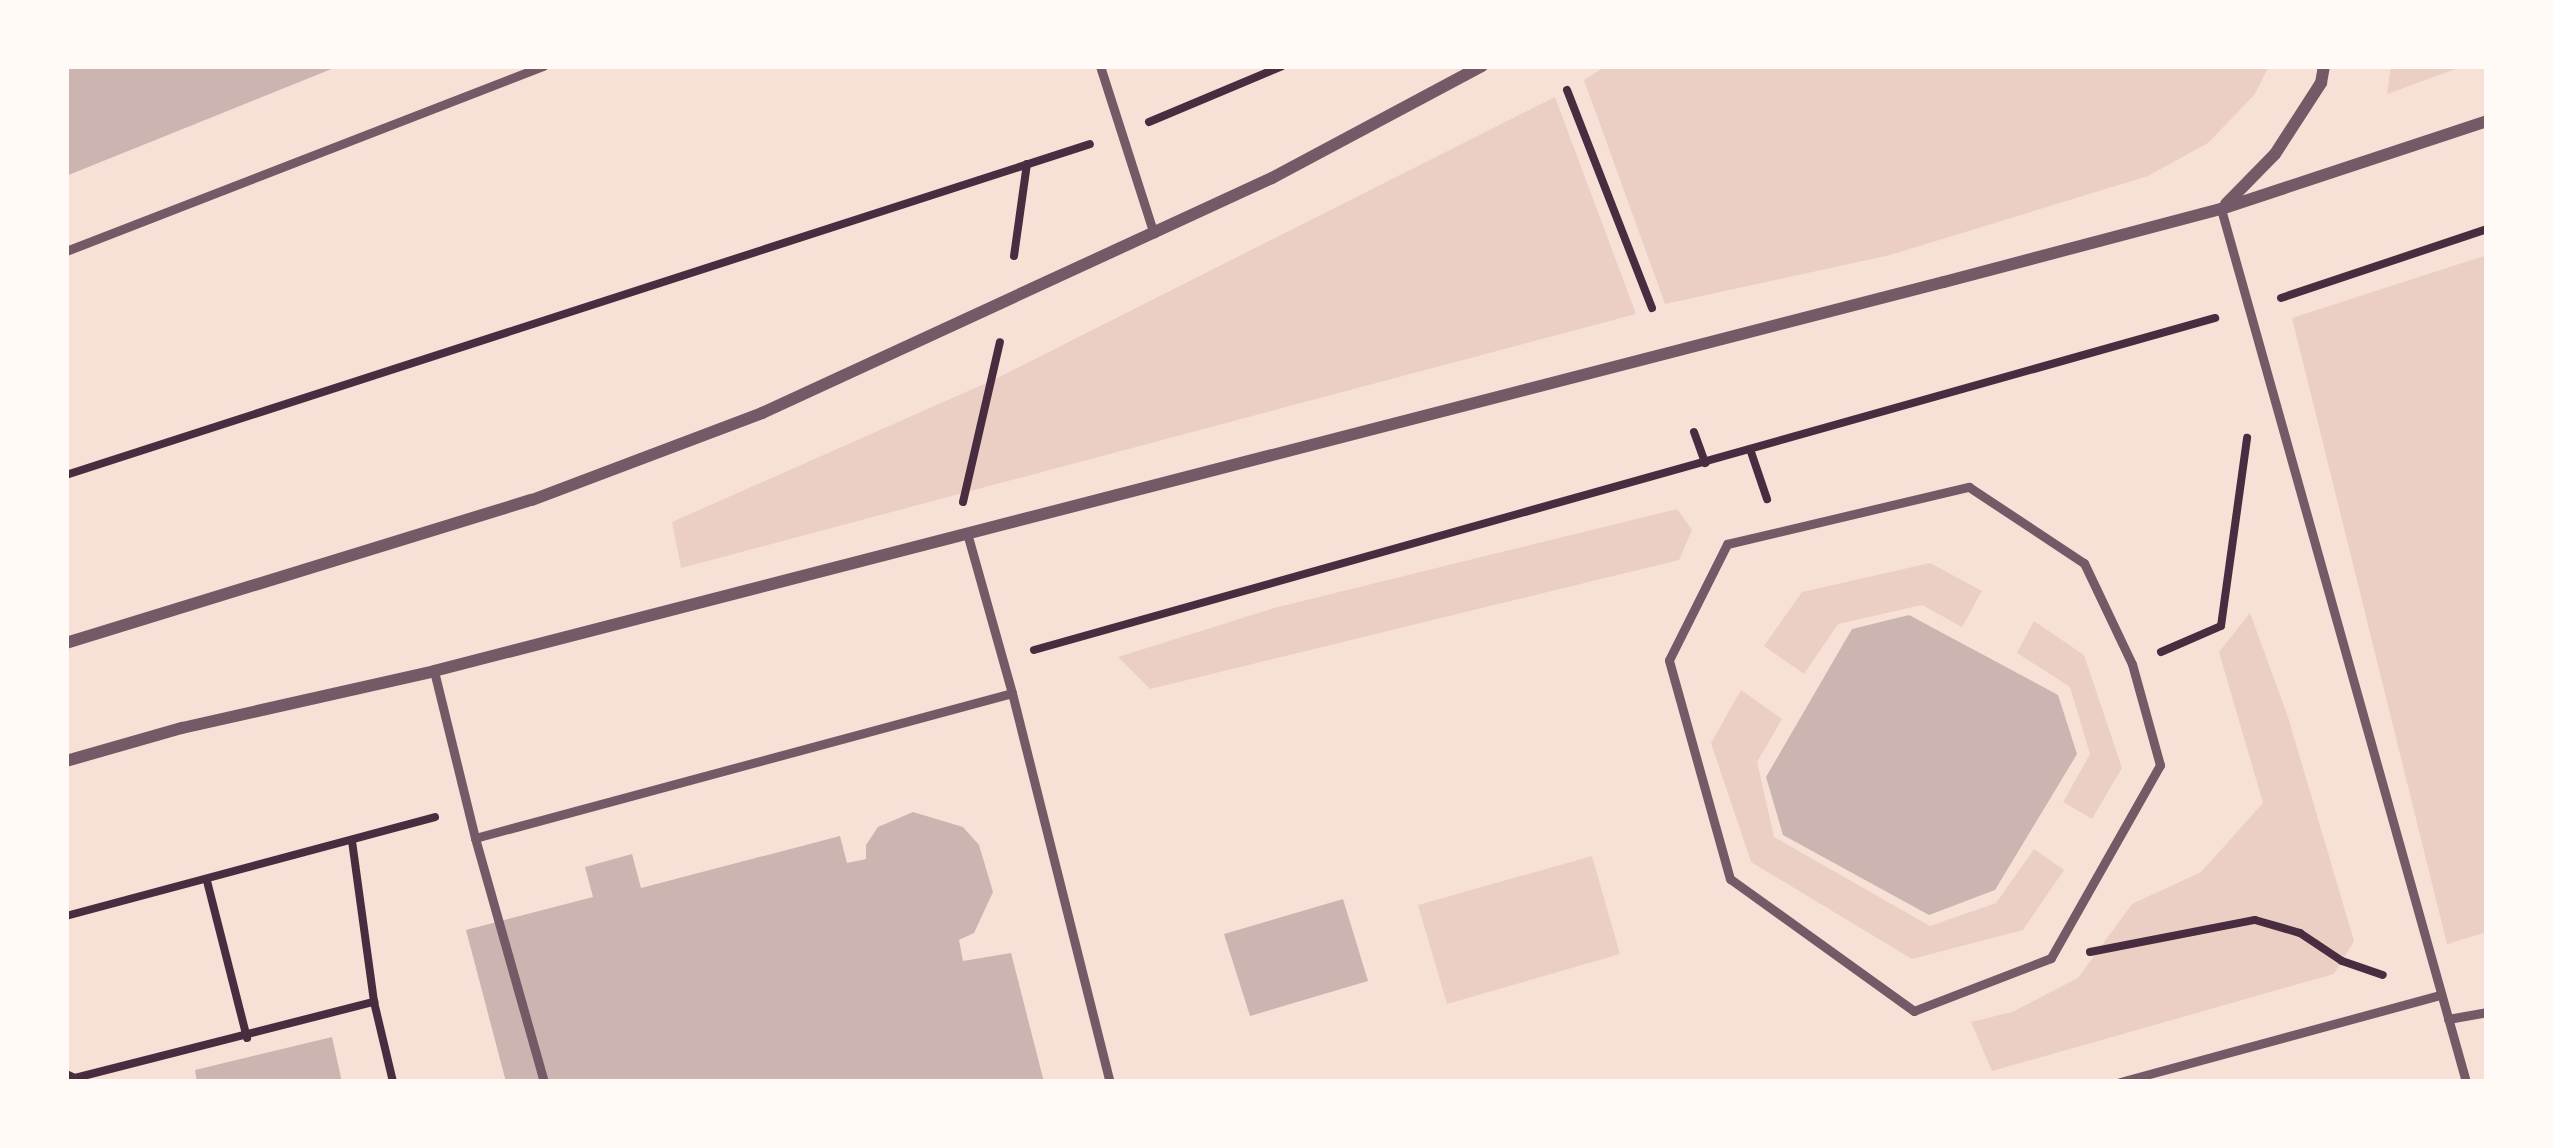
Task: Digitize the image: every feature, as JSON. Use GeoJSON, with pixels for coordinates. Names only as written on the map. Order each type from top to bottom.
{"type":"FeatureCollection","features":[{"type":"Feature","properties":{"kind":"street"},"geometry":{"type":"LineString","coordinates":[[66,643],[532,500],[762,413],[1360,135],[1482,66]]}},
{"type":"Feature","properties":{"kind":"street"},"geometry":{"type":"LineString","coordinates":[[2222,209],[2276,154],[2320,83],[2324,66]]}},
{"type":"Feature","properties":{"kind":"street"},"geometry":{"type":"LineString","coordinates":[[66,760],[182,728],[434,671],[2222,209],[2487,121]]}},
{"type":"Feature","properties":{"kind":"lane"},"geometry":{"type":"LineString","coordinates":[[66,251],[542,66]]}},
{"type":"Feature","properties":{"kind":"lane"},"geometry":{"type":"LineString","coordinates":[[1100,66],[1154,234]]}},
{"type":"Feature","properties":{"kind":"lane"},"geometry":{"type":"LineString","coordinates":[[2222,209],[2245,309],[2466,1082]]}},
{"type":"Feature","properties":{"kind":"lane"},"geometry":{"type":"LineString","coordinates":[[1970,487],[2084,563],[2132,664],[2160,765],[2051,958],[1914,1011],[1730,879],[1669,660],[1727,544],[1778,528],[1970,487]]}},
{"type":"Feature","properties":{"kind":"lane"},"geometry":{"type":"LineString","coordinates":[[967,533],[1110,1082]]}},
{"type":"Feature","properties":{"kind":"lane"},"geometry":{"type":"LineString","coordinates":[[434,671],[466,808],[544,1082]]}},
{"type":"Feature","properties":{"kind":"lane"},"geometry":{"type":"LineString","coordinates":[[475,838],[1012,693]]}},
{"type":"Feature","properties":{"kind":"lane"},"geometry":{"type":"LineString","coordinates":[[2120,1082],[2440,995]]}},
{"type":"Feature","properties":{"kind":"lane"},"geometry":{"type":"LineString","coordinates":[[2448,1019],[2487,1012]]}},
{"type":"Feature","properties":{"kind":"path"},"geometry":{"type":"LineString","coordinates":[[66,475],[1120,134],[1282,66]]}},
{"type":"Feature","properties":{"kind":"path"},"geometry":{"type":"LineString","coordinates":[[1568,90],[1652,308]]}},
{"type":"Feature","properties":{"kind":"path"},"geometry":{"type":"LineString","coordinates":[[1001,659],[2245,309],[2487,229]]}},
{"type":"Feature","properties":{"kind":"path"},"geometry":{"type":"LineString","coordinates":[[962,494],[993,380]]}},
{"type":"Feature","properties":{"kind":"path"},"geometry":{"type":"LineString","coordinates":[[2132,664],[2221,626],[2250,420]]}},
{"type":"Feature","properties":{"kind":"path"},"geometry":{"type":"LineString","coordinates":[[1694,432],[1705,463]]}},
{"type":"Feature","properties":{"kind":"path"},"geometry":{"type":"LineString","coordinates":[[1750,449],[1778,528]]}},
{"type":"Feature","properties":{"kind":"path"},"geometry":{"type":"LineString","coordinates":[[66,916],[466,808]]}},
{"type":"Feature","properties":{"kind":"path"},"geometry":{"type":"LineString","coordinates":[[352,841],[374,1002],[393,1082]]}},
{"type":"Feature","properties":{"kind":"path"},"geometry":{"type":"LineString","coordinates":[[207,880],[247,1038]]}},
{"type":"Feature","properties":{"kind":"path"},"geometry":{"type":"LineString","coordinates":[[2060,941],[2096,954],[2255,920],[2300,933],[2342,961]]}},
{"type":"Feature","properties":{"kind":"path"},"geometry":{"type":"LineString","coordinates":[[66,1074],[75,1078],[247,1038],[374,1002]]}},
{"type":"Feature","properties":{"kind":"shaded area"},"geometry":{"type":"Polygon","coordinates":[[[1606,66],[2269,66],[2255,94],[2208,143],[2148,176],[1890,255],[1665,304],[1584,80],[1606,66]]]}},
{"type":"Feature","properties":{"kind":"shaded area"},"geometry":{"type":"Polygon","coordinates":[[[2391,66],[2464,66],[2387,94],[2391,66]]]}},
{"type":"Feature","properties":{"kind":"shaded area"},"geometry":{"type":"Polygon","coordinates":[[[1555,97],[1636,314],[681,568],[672,522],[993,380],[1555,97]]]}},
{"type":"Feature","properties":{"kind":"shaded area"},"geometry":{"type":"Polygon","coordinates":[[[2487,255],[2487,932],[2447,944],[2292,318],[2487,255]]]}},
{"type":"Feature","properties":{"kind":"shaded area"},"geometry":{"type":"Polygon","coordinates":[[[1677,509],[1692,530],[1679,560],[1150,689],[1118,657],[1274,608],[1677,509]]]}},
{"type":"Feature","properties":{"kind":"shaded area"},"geometry":{"type":"Polygon","coordinates":[[[1930,563],[1982,591],[1962,627],[1922,605],[1838,624],[1804,674],[1764,646],[1802,592],[1930,563]]]}},
{"type":"Feature","properties":{"kind":"shaded area"},"geometry":{"type":"Polygon","coordinates":[[[2250,613],[2288,717],[2354,941],[2334,974],[1992,1071],[1971,1022],[2012,1012],[2078,978],[2132,904],[2201,872],[2263,803],[2219,652],[2250,613]]]}},
{"type":"Feature","properties":{"kind":"shaded area"},"geometry":{"type":"Polygon","coordinates":[[[2034,621],[2084,655],[2122,768],[2092,819],[2063,802],[2090,754],[2070,687],[2017,653],[2034,621]]]}},
{"type":"Feature","properties":{"kind":"shaded area"},"geometry":{"type":"Polygon","coordinates":[[[1741,690],[1782,719],[1757,762],[1774,837],[1930,926],[1996,903],[2034,849],[2064,870],[2023,930],[1912,959],[1751,862],[1711,743],[1741,690]]]}},
{"type":"Feature","properties":{"kind":"shaded area"},"geometry":{"type":"Polygon","coordinates":[[[1592,856],[1620,954],[1447,1004],[1418,905],[1592,856]]]}},
{"type":"Feature","properties":{"kind":"building"},"geometry":{"type":"Polygon","coordinates":[[[66,66],[339,66],[66,176],[66,66]]]}},
{"type":"Feature","properties":{"kind":"building"},"geometry":{"type":"Polygon","coordinates":[[[1909,615],[2058,695],[2077,754],[1995,890],[1929,915],[1783,835],[1766,777],[1852,629],[1909,615]]]}},
{"type":"Feature","properties":{"kind":"building"},"geometry":{"type":"Polygon","coordinates":[[[913,812],[963,827],[979,845],[993,892],[974,933],[959,940],[963,961],[1011,953],[1044,1082],[506,1082],[466,930],[593,897],[585,867],[632,854],[641,888],[840,836],[847,863],[866,859],[866,845],[878,827],[913,812]]]}},
{"type":"Feature","properties":{"kind":"building"},"geometry":{"type":"Polygon","coordinates":[[[1343,899],[1368,981],[1250,1016],[1224,934],[1343,899]]]}},
{"type":"Feature","properties":{"kind":"building"},"geometry":{"type":"Polygon","coordinates":[[[332,1037],[342,1082],[197,1082],[195,1070],[332,1037]]]}}]}
